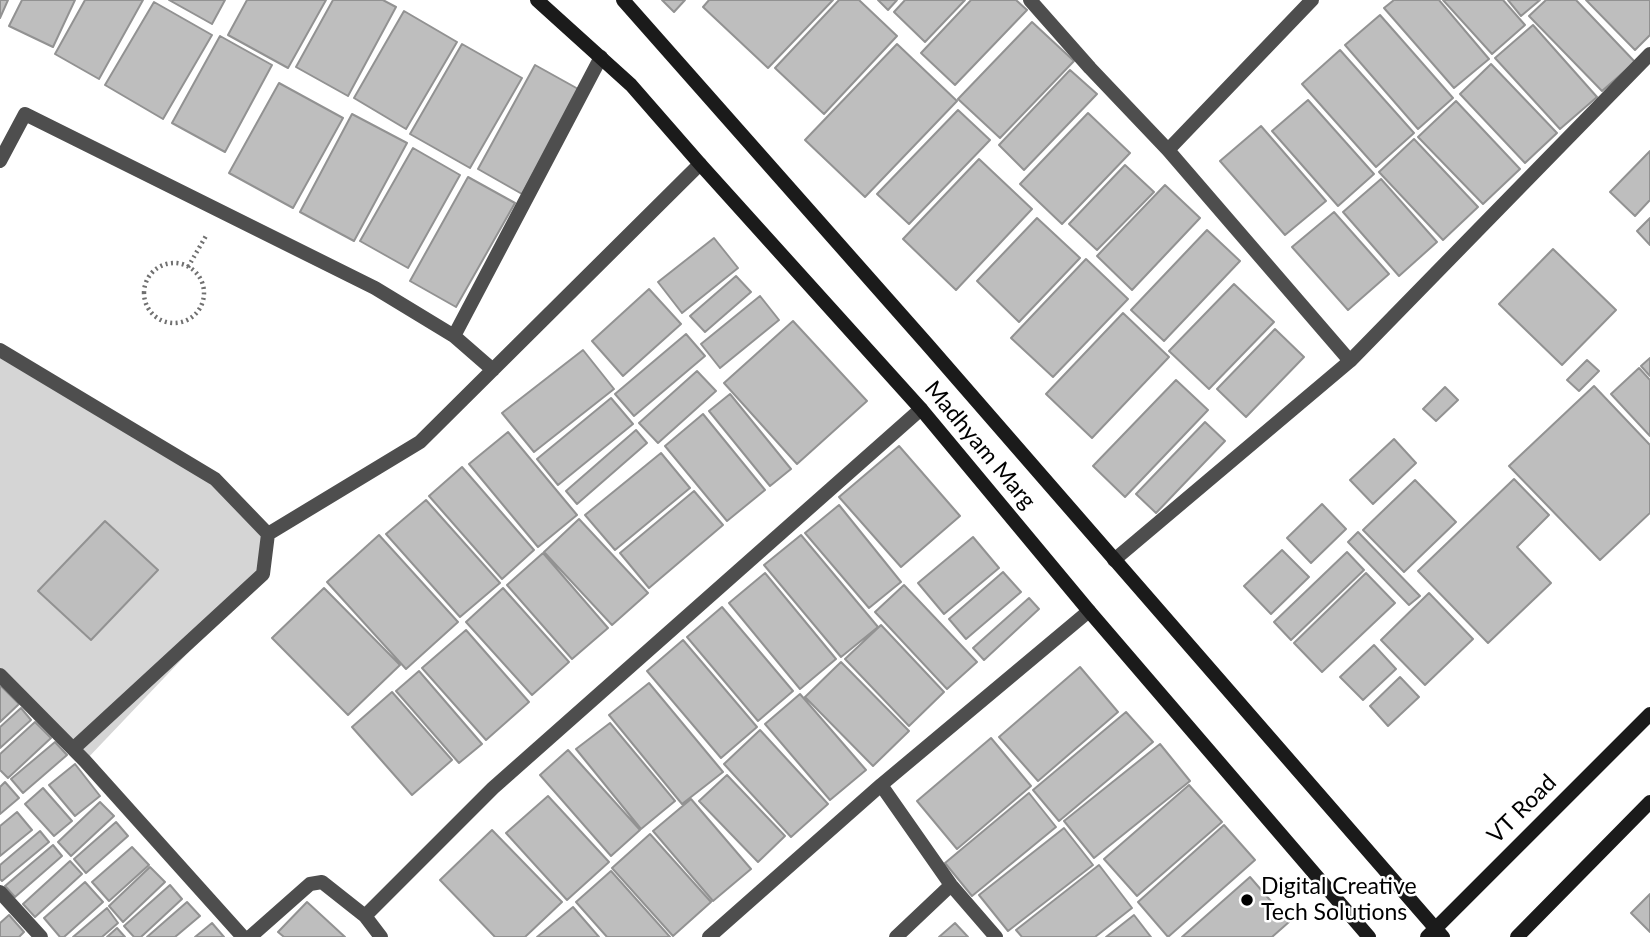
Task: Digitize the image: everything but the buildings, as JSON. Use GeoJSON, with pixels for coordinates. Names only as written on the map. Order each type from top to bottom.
{"type":"FeatureCollection","features":[{"type":"Feature","properties":{"kind":"street","name":"Madhyam Marg"},"geometry":{"type":"LineString","coordinates":[[537,0],[631,85],[920,409],[1089,611],[1369,937]]}},
{"type":"Feature","properties":{"kind":"street","name":"Madhyam Marg"},"geometry":{"type":"LineString","coordinates":[[623,0],[927,344],[1435,934]]}},
{"type":"Feature","properties":{"kind":"street"},"geometry":{"type":"LineString","coordinates":[[1030,0],[1168,150],[1350,361]]}},
{"type":"Feature","properties":{"kind":"street"},"geometry":{"type":"LineString","coordinates":[[1168,150],[1312,0]]}},
{"type":"Feature","properties":{"kind":"street"},"geometry":{"type":"LineString","coordinates":[[1114,560],[1350,361],[1650,54]]}},
{"type":"Feature","properties":{"kind":"street"},"geometry":{"type":"LineString","coordinates":[[454,336],[601,57]]}},
{"type":"Feature","properties":{"kind":"street"},"geometry":{"type":"LineString","coordinates":[[0,161],[25,114],[375,288],[454,336],[493,370]]}},
{"type":"Feature","properties":{"kind":"street"},"geometry":{"type":"LineString","coordinates":[[268,534],[420,442],[700,164]]}},
{"type":"Feature","properties":{"kind":"street"},"geometry":{"type":"LineString","coordinates":[[0,350],[215,479],[268,534]]}},
{"type":"Feature","properties":{"kind":"street"},"geometry":{"type":"LineString","coordinates":[[365,916],[493,788],[920,409]]}},
{"type":"Feature","properties":{"kind":"street"},"geometry":{"type":"LineString","coordinates":[[73,749],[263,574],[268,534]]}},
{"type":"Feature","properties":{"kind":"street"},"geometry":{"type":"LineString","coordinates":[[709,937],[881,785],[1089,611]]}},
{"type":"Feature","properties":{"kind":"street"},"geometry":{"type":"LineString","coordinates":[[0,675],[73,749],[243,937]]}},
{"type":"Feature","properties":{"kind":"street","name":"VT Road"},"geometry":{"type":"LineString","coordinates":[[1435,934],[1650,714]]}},
{"type":"Feature","properties":{"kind":"street"},"geometry":{"type":"LineString","coordinates":[[881,785],[951,885],[996,937]]}},
{"type":"Feature","properties":{"kind":"street"},"geometry":{"type":"LineString","coordinates":[[1517,937],[1650,802]]}},
{"type":"Feature","properties":{"kind":"street"},"geometry":{"type":"LineString","coordinates":[[250,937],[310,884],[322,882],[365,916],[381,937]]}},
{"type":"Feature","properties":{"kind":"street"},"geometry":{"type":"LineString","coordinates":[[896,937],[951,885]]}},
{"type":"Feature","properties":{"kind":"street"},"geometry":{"type":"LineString","coordinates":[[0,892],[41,937]]}},
{"type":"Feature","properties":{"kind":"path"},"geometry":{"type":"LineString","coordinates":[[169,264],[188,267],[197,273],[202,282],[204,302],[200,310],[183,322],[163,322],[148,309],[144,290],[146,281],[160,267],[169,264]]}},
{"type":"Feature","properties":{"kind":"shaded area"},"geometry":{"type":"Polygon","coordinates":[[[0,350],[215,479],[268,534],[263,574],[85,761],[0,675],[0,350]]]}},
{"type":"Feature","properties":{"kind":"place","name":"Digital Creative Tech Solutions"},"geometry":{"type":"Point","coordinates":[1247,900]}}]}
